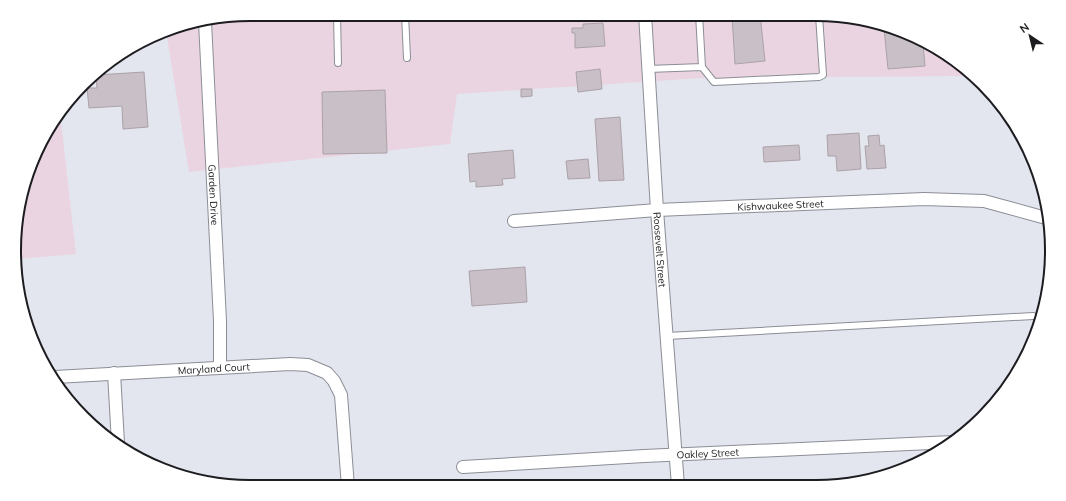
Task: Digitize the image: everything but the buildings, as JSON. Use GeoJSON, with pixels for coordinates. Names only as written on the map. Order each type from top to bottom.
{"type":"FeatureCollection","features":[{"type":"Feature","properties":{"kind":"street","name":"Roosevelt Street"},"geometry":{"type":"LineString","coordinates":[[645,21],[657,210],[678,480]]}},
{"type":"Feature","properties":{"kind":"street","name":"Garden Drive"},"geometry":{"type":"LineString","coordinates":[[204,25],[220,321],[220,368]]}},
{"type":"Feature","properties":{"kind":"street","name":"Kishwaukee Street"},"geometry":{"type":"LineString","coordinates":[[514,221],[657,210],[924,199],[984,201],[1042,217]]}},
{"type":"Feature","properties":{"kind":"street","name":"Maryland Court"},"geometry":{"type":"LineString","coordinates":[[59,377],[290,364],[308,365],[327,373],[334,381],[341,395],[347,480]]}},
{"type":"Feature","properties":{"kind":"street"},"geometry":{"type":"LineString","coordinates":[[114,373],[118,437]]}},
{"type":"Feature","properties":{"kind":"street","name":"Oakley Street"},"geometry":{"type":"LineString","coordinates":[[463,467],[940,443]]}},
{"type":"Feature","properties":{"kind":"lane"},"geometry":{"type":"LineString","coordinates":[[337,21],[338,63]]}},
{"type":"Feature","properties":{"kind":"lane"},"geometry":{"type":"LineString","coordinates":[[404,21],[407,58]]}},
{"type":"Feature","properties":{"kind":"lane"},"geometry":{"type":"LineString","coordinates":[[699,21],[702,67],[714,82],[819,77],[823,74],[819,21]]}},
{"type":"Feature","properties":{"kind":"lane"},"geometry":{"type":"LineString","coordinates":[[648,69],[702,67]]}},
{"type":"Feature","properties":{"kind":"lane"},"geometry":{"type":"LineString","coordinates":[[667,336],[1033,316]]}},
{"type":"Feature","properties":{"kind":"shaded area"},"geometry":{"type":"Polygon","coordinates":[[[235,21],[831,21],[860,25],[903,38],[943,60],[965,76],[701,78],[457,94],[450,144],[189,172],[167,37],[206,25],[235,21]]]}},
{"type":"Feature","properties":{"kind":"shaded area"},"geometry":{"type":"Polygon","coordinates":[[[61,122],[76,254],[21,259],[21,235],[25,206],[33,177],[45,149],[61,122]]]}}]}
